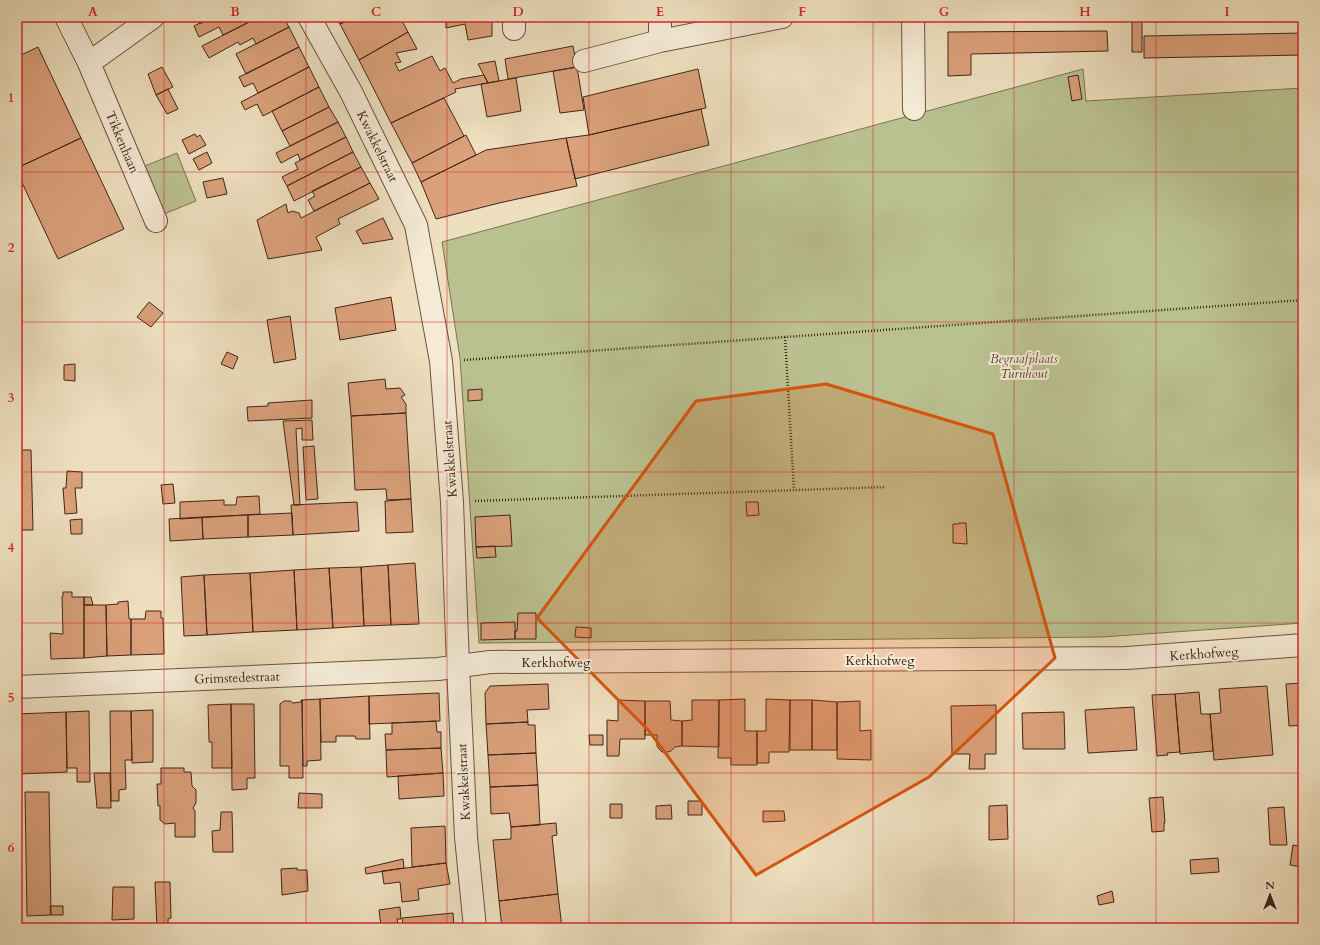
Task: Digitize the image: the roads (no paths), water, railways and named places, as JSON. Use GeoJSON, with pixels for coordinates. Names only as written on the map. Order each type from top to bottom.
{"type":"FeatureCollection","features":[{"type":"Feature","properties":{"kind":"street","name":"Tikkenhaan"},"geometry":{"type":"LineString","coordinates":[[66,17],[89,63],[156,221]]}},
{"type":"Feature","properties":{"kind":"street"},"geometry":{"type":"LineString","coordinates":[[89,63],[153,17]]}},
{"type":"Feature","properties":{"kind":"street","name":"Kwakkelstraat"},"geometry":{"type":"LineString","coordinates":[[309,17],[351,92],[416,226],[441,362],[452,502],[466,837],[475,928]]}},
{"type":"Feature","properties":{"kind":"street"},"geometry":{"type":"LineString","coordinates":[[660,17],[660,40]]}},
{"type":"Feature","properties":{"kind":"street"},"geometry":{"type":"LineString","coordinates":[[584,61],[660,40],[782,17]]}},
{"type":"Feature","properties":{"kind":"street"},"geometry":{"type":"LineString","coordinates":[[913,17],[914,109]]}},
{"type":"Feature","properties":{"kind":"street","name":"Kerkhofweg"},"geometry":{"type":"LineString","coordinates":[[458,666],[498,662],[1127,658],[1303,645]]}},
{"type":"Feature","properties":{"kind":"street","name":"Grimstedestraat"},"geometry":{"type":"LineString","coordinates":[[17,687],[438,669],[458,666]]}},
{"type":"Feature","properties":{"kind":"park label","name":"Begraafplaats Turnhout"},"geometry":{"type":"Point","coordinates":[1024,366]}}]}
